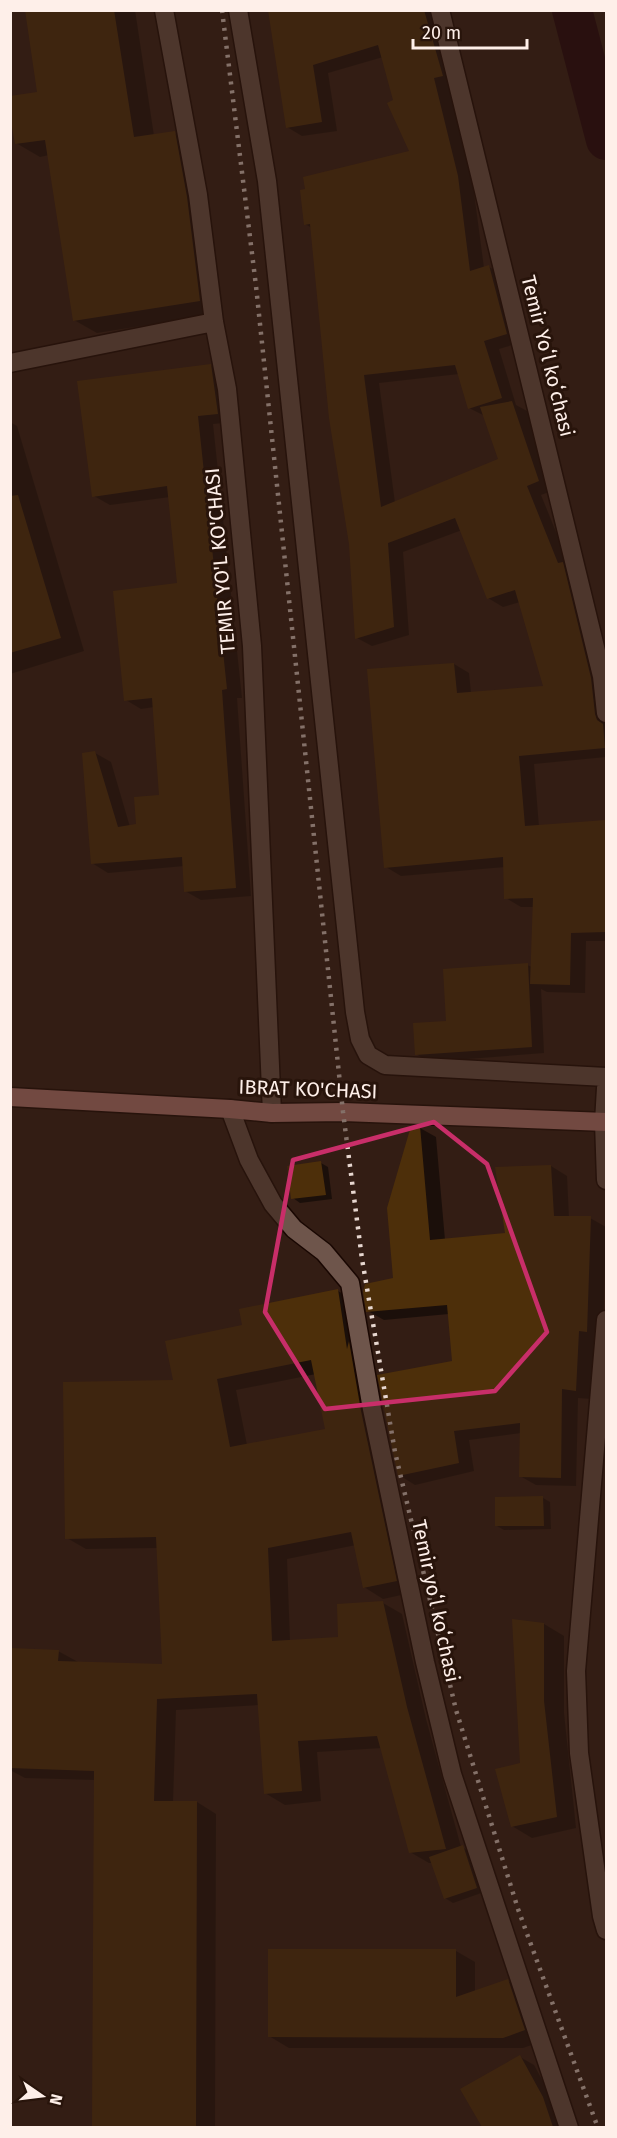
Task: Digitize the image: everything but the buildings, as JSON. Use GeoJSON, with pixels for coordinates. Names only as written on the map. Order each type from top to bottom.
{"type":"FeatureCollection","features":[{"type":"Feature","properties":{"kind":"main road","name":"IBRAT KO'CHASI"},"geometry":{"type":"LineString","coordinates":[[10,1097],[272,1113],[343,1112],[605,1122]]}},
{"type":"Feature","properties":{"kind":"street","name":"TEMIR YO'L KO'CHASI"},"geometry":{"type":"LineString","coordinates":[[164,10],[198,195],[214,322],[226,389],[252,646],[272,1113]]}},
{"type":"Feature","properties":{"kind":"street"},"geometry":{"type":"LineString","coordinates":[[238,10],[267,181],[355,1012],[360,1040],[368,1055],[385,1065],[606,1077]]}},
{"type":"Feature","properties":{"kind":"street","name":"Temir Yoʻl koʻchasi"},"geometry":{"type":"LineString","coordinates":[[440,10],[602,675],[606,713]]}},
{"type":"Feature","properties":{"kind":"street"},"geometry":{"type":"LineString","coordinates":[[10,363],[214,322]]}},
{"type":"Feature","properties":{"kind":"street"},"geometry":{"type":"LineString","coordinates":[[606,1088],[606,1180]]}},
{"type":"Feature","properties":{"kind":"street","name":"Temir yoʻl koʻchasi"},"geometry":{"type":"LineString","coordinates":[[230,1109],[249,1161],[273,1203],[294,1229],[324,1252],[350,1283],[372,1409],[425,1662],[452,1774],[568,2127]]}},
{"type":"Feature","properties":{"kind":"street"},"geometry":{"type":"LineString","coordinates":[[606,1320],[576,1671],[579,1753],[602,1916],[606,1930]]}},
{"type":"Feature","properties":{"kind":"highlighted area"},"geometry":{"type":"Polygon","coordinates":[[[434,1122],[487,1164],[547,1332],[495,1391],[325,1409],[265,1312],[293,1160],[434,1122]]]}},
{"type":"Feature","properties":{"kind":"waterway"},"geometry":{"type":"LineString","coordinates":[[572,10],[606,140]]}},
{"type":"Feature","properties":{"kind":"railway"},"geometry":{"type":"LineString","coordinates":[[222,10],[256,286],[343,1112],[362,1259],[395,1452],[456,1710],[518,1909],[598,2128]]}}]}
